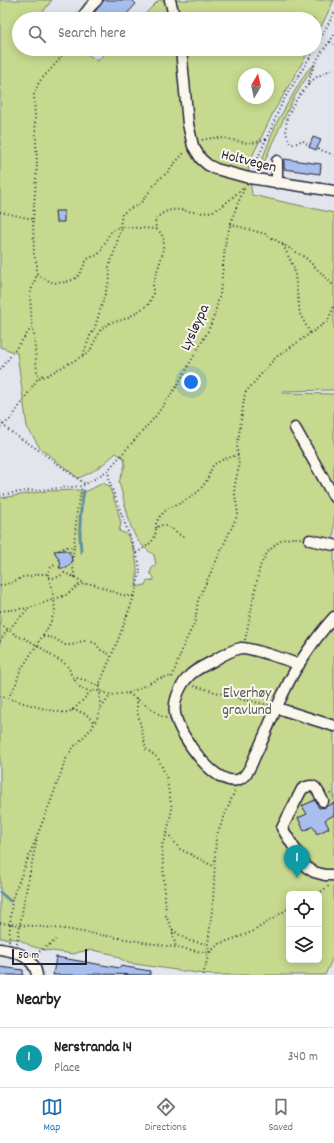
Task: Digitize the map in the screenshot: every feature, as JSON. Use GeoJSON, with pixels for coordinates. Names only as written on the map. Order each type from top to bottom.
{"type":"FeatureCollection","features":[{"type":"Feature","properties":{"kind":"street"},"geometry":{"type":"LineString","coordinates":[[86,12],[97,0]]}},
{"type":"Feature","properties":{"kind":"street"},"geometry":{"type":"LineString","coordinates":[[170,0],[173,12]]}},
{"type":"Feature","properties":{"kind":"street","name":"Holtvegen"},"geometry":{"type":"LineString","coordinates":[[182,56],[188,124],[193,146],[201,159],[212,167],[247,183],[277,183],[334,191]]}},
{"type":"Feature","properties":{"kind":"street"},"geometry":{"type":"LineString","coordinates":[[277,161],[277,183]]}},
{"type":"Feature","properties":{"kind":"street"},"geometry":{"type":"LineString","coordinates":[[296,428],[334,496]]}},
{"type":"Feature","properties":{"kind":"street"},"geometry":{"type":"LineString","coordinates":[[310,540],[334,545]]}},
{"type":"Feature","properties":{"kind":"street"},"geometry":{"type":"LineString","coordinates":[[299,665],[284,659],[243,648],[228,653],[190,675],[179,693],[175,706],[175,714],[178,724],[188,743],[204,764],[224,778],[233,780],[243,776],[250,767],[284,690],[299,665],[333,619]]}},
{"type":"Feature","properties":{"kind":"street"},"geometry":{"type":"LineString","coordinates":[[277,708],[334,726]]}},
{"type":"Feature","properties":{"kind":"street"},"geometry":{"type":"LineString","coordinates":[[323,801],[316,787],[308,786],[302,789],[282,828],[306,867],[314,872],[333,879]]}},
{"type":"Feature","properties":{"kind":"street"},"geometry":{"type":"LineString","coordinates":[[8,951],[26,957],[33,964],[38,975]]}},
{"type":"Feature","properties":{"kind":"path","name":"Lysløypa"},"geometry":{"type":"LineString","coordinates":[[322,36],[334,13]]}},
{"type":"Feature","properties":{"kind":"path"},"geometry":{"type":"LineString","coordinates":[[322,52],[334,35]]}},
{"type":"Feature","properties":{"kind":"path"},"geometry":{"type":"LineString","coordinates":[[330,42],[334,44]]}},
{"type":"Feature","properties":{"kind":"path"},"geometry":{"type":"LineString","coordinates":[[46,376],[37,374],[30,295],[37,276],[37,265],[34,254],[33,219],[37,165],[33,101],[39,82],[61,56]]}},
{"type":"Feature","properties":{"kind":"path","name":"Lysløypa"},"geometry":{"type":"LineString","coordinates":[[0,495],[82,486],[96,478],[108,470],[164,404],[177,386],[208,331],[217,306],[226,238],[237,205],[283,101],[311,56]]}},
{"type":"Feature","properties":{"kind":"path"},"geometry":{"type":"LineString","coordinates":[[307,86],[309,76],[319,56]]}},
{"type":"Feature","properties":{"kind":"path"},"geometry":{"type":"LineString","coordinates":[[307,144],[302,140],[295,144],[291,144],[287,138],[286,130],[288,117],[297,98],[307,86],[317,77],[334,68]]}},
{"type":"Feature","properties":{"kind":"path"},"geometry":{"type":"LineString","coordinates":[[120,227],[122,214],[140,204],[158,180],[182,155],[200,141],[209,139],[227,139],[246,144],[255,143],[266,139]]}},
{"type":"Feature","properties":{"kind":"path"},"geometry":{"type":"LineString","coordinates":[[318,149],[334,155]]}},
{"type":"Feature","properties":{"kind":"path"},"geometry":{"type":"LineString","coordinates":[[0,427],[11,419],[38,378],[46,376],[88,353],[101,329],[110,322],[129,317],[148,305],[153,294],[153,284],[162,256],[164,240],[161,233],[156,228],[155,220],[162,213],[177,209],[202,212],[213,211],[227,203],[247,183]]}},
{"type":"Feature","properties":{"kind":"path"},"geometry":{"type":"LineString","coordinates":[[0,212],[33,219]]}},
{"type":"Feature","properties":{"kind":"path"},"geometry":{"type":"LineString","coordinates":[[230,224],[265,234],[283,244],[306,258],[334,286]]}},
{"type":"Feature","properties":{"kind":"path"},"geometry":{"type":"LineString","coordinates":[[37,276],[51,282],[64,282],[77,278],[88,260],[100,253],[107,237],[118,227],[156,228]]}},
{"type":"Feature","properties":{"kind":"path"},"geometry":{"type":"LineString","coordinates":[[83,355],[95,327],[110,278],[109,267],[117,244],[118,235],[123,227]]}},
{"type":"Feature","properties":{"kind":"path"},"geometry":{"type":"LineString","coordinates":[[283,244],[294,268],[300,314],[310,333]]}},
{"type":"Feature","properties":{"kind":"path"},"geometry":{"type":"LineString","coordinates":[[172,677],[185,642],[195,622],[198,600],[238,514],[234,489],[239,466],[237,448],[246,393],[275,358],[328,321],[334,305]]}},
{"type":"Feature","properties":{"kind":"path"},"geometry":{"type":"LineString","coordinates":[[0,370],[32,327]]}},
{"type":"Feature","properties":{"kind":"path"},"geometry":{"type":"LineString","coordinates":[[0,420],[12,433],[33,446],[85,484]]}},
{"type":"Feature","properties":{"kind":"path"},"geometry":{"type":"LineString","coordinates":[[136,553],[150,544],[153,540],[156,534],[158,518],[168,508],[181,503],[198,492],[206,482],[213,465],[224,459],[238,455]]}},
{"type":"Feature","properties":{"kind":"path"},"geometry":{"type":"LineString","coordinates":[[100,709],[101,679],[112,656],[138,585],[140,568],[136,553],[110,484],[108,470]]}},
{"type":"Feature","properties":{"kind":"path"},"geometry":{"type":"LineString","coordinates":[[75,577],[73,568],[74,543],[77,511],[82,486]]}},
{"type":"Feature","properties":{"kind":"path"},"geometry":{"type":"LineString","coordinates":[[156,528],[160,525],[164,525],[183,537]]}},
{"type":"Feature","properties":{"kind":"path"},"geometry":{"type":"LineString","coordinates":[[243,648],[260,566],[272,549],[282,540],[291,538],[310,540]]}},
{"type":"Feature","properties":{"kind":"path"},"geometry":{"type":"LineString","coordinates":[[70,552],[74,543]]}},
{"type":"Feature","properties":{"kind":"path"},"geometry":{"type":"LineString","coordinates":[[59,550],[66,547],[72,547]]}},
{"type":"Feature","properties":{"kind":"path"},"geometry":{"type":"LineString","coordinates":[[0,586],[23,577],[47,574],[56,564]]}},
{"type":"Feature","properties":{"kind":"path"},"geometry":{"type":"LineString","coordinates":[[8,698],[16,684],[20,671],[49,626],[55,611],[48,573]]}},
{"type":"Feature","properties":{"kind":"path"},"geometry":{"type":"LineString","coordinates":[[49,577],[58,577],[64,573],[75,577],[85,584]]}},
{"type":"Feature","properties":{"kind":"path"},"geometry":{"type":"LineString","coordinates":[[0,611],[29,608],[66,595],[79,585],[85,584],[93,584],[128,596],[134,596]]}},
{"type":"Feature","properties":{"kind":"path"},"geometry":{"type":"LineString","coordinates":[[0,641],[29,608]]}},
{"type":"Feature","properties":{"kind":"path"},"geometry":{"type":"LineString","coordinates":[[0,624],[19,637],[37,645],[52,657],[62,662],[69,668],[75,682],[82,689],[100,691],[110,695],[128,692],[138,689],[158,679],[172,677],[184,683],[277,708]]}},
{"type":"Feature","properties":{"kind":"path"},"geometry":{"type":"LineString","coordinates":[[43,636],[54,638],[68,645],[82,641],[90,641],[112,656]]}},
{"type":"Feature","properties":{"kind":"path"},"geometry":{"type":"LineString","coordinates":[[73,677],[85,680],[100,687]]}},
{"type":"Feature","properties":{"kind":"path"},"geometry":{"type":"LineString","coordinates":[[0,696],[59,712],[66,712],[77,706],[91,691]]}},
{"type":"Feature","properties":{"kind":"path"},"geometry":{"type":"LineString","coordinates":[[128,692],[145,706],[178,724]]}},
{"type":"Feature","properties":{"kind":"path"},"geometry":{"type":"LineString","coordinates":[[8,951],[12,899],[65,761],[72,749],[92,728],[100,709],[110,695]]}},
{"type":"Feature","properties":{"kind":"path"},"geometry":{"type":"LineString","coordinates":[[137,698],[137,710],[146,748],[158,758],[166,776],[172,809],[167,833],[162,845],[166,916],[172,929],[176,948]]}},
{"type":"Feature","properties":{"kind":"path"},"geometry":{"type":"LineString","coordinates":[[72,710],[86,714],[95,723]]}},
{"type":"Feature","properties":{"kind":"path"},"geometry":{"type":"LineString","coordinates":[[203,975],[209,953],[208,944],[212,917],[216,837],[238,779]]}},
{"type":"Feature","properties":{"kind":"path"},"geometry":{"type":"LineString","coordinates":[[8,951],[20,926],[38,833]]}},
{"type":"Feature","properties":{"kind":"path"},"geometry":{"type":"LineString","coordinates":[[167,833],[180,849],[215,867]]}},
{"type":"Feature","properties":{"kind":"path"},"geometry":{"type":"LineString","coordinates":[[321,891],[333,879]]}},
{"type":"Feature","properties":{"kind":"path"},"geometry":{"type":"LineString","coordinates":[[209,953],[219,944],[252,932],[286,910]]}},
{"type":"Feature","properties":{"kind":"path"},"geometry":{"type":"LineString","coordinates":[[0,924],[65,929],[209,953]]}},
{"type":"Feature","properties":{"kind":"path"},"geometry":{"type":"LineString","coordinates":[[172,929],[190,941],[208,944]]}},
{"type":"Feature","properties":{"kind":"path"},"geometry":{"type":"LineString","coordinates":[[34,956],[56,940]]}},
{"type":"Feature","properties":{"kind":"green space","name":"Elverhøy gravlund"},"geometry":{"type":"Polygon","coordinates":[[[0,0],[52,0],[43,12],[12,12],[12,56],[90,56],[97,61],[102,56],[306,56],[273,113],[248,165],[252,195],[334,213],[334,390],[282,391],[282,393],[334,394],[334,955],[325,975],[210,975],[128,963],[112,954],[92,950],[74,954],[45,950],[31,946],[18,939],[0,938],[0,498],[46,491],[78,490],[85,492],[103,483],[109,486],[117,507],[121,524],[119,531],[127,534],[133,547],[137,566],[136,587],[145,585],[147,581],[154,580],[154,577],[150,573],[152,568],[156,565],[154,555],[137,540],[131,527],[119,482],[125,465],[124,458],[116,453],[89,474],[78,478],[40,448],[27,427],[17,353],[0,347],[0,0]]]}},
{"type":"Feature","properties":{"kind":"green space"},"geometry":{"type":"Polygon","coordinates":[[[159,0],[334,0],[322,25],[322,12],[147,12],[159,0]]]}},
{"type":"Feature","properties":{"kind":"green space"},"geometry":{"type":"Polygon","coordinates":[[[315,64],[293,99],[261,171],[259,167],[277,122],[307,71],[315,64]]]}},
{"type":"Feature","properties":{"kind":"building"},"geometry":{"type":"Polygon","coordinates":[[[104,0],[132,0],[136,4],[129,12],[95,12],[104,0]]]}},
{"type":"Feature","properties":{"kind":"building"},"geometry":{"type":"Polygon","coordinates":[[[313,137],[321,140],[316,150],[309,147],[313,137]]]}},
{"type":"Feature","properties":{"kind":"building"},"geometry":{"type":"Polygon","coordinates":[[[284,159],[321,164],[320,174],[284,169],[284,159]]]}},
{"type":"Feature","properties":{"kind":"building"},"geometry":{"type":"Polygon","coordinates":[[[55,211],[64,211],[64,222],[56,222],[55,211]]]}},
{"type":"Feature","properties":{"kind":"building"},"geometry":{"type":"Polygon","coordinates":[[[66,550],[71,555],[72,562],[67,568],[59,568],[61,563],[54,551],[66,550]]]}},
{"type":"Feature","properties":{"kind":"building"},"geometry":{"type":"Polygon","coordinates":[[[315,800],[319,808],[326,807],[334,803],[334,815],[325,820],[329,828],[317,834],[313,826],[304,831],[298,818],[307,814],[302,806],[315,800]]]}},
{"type":"Feature","properties":{"kind":"building"},"geometry":{"type":"Polygon","coordinates":[[[56,957],[120,968],[120,966],[150,971],[150,975],[53,975],[56,957]]]}},
{"type":"Feature","properties":{"kind":"building"},"geometry":{"type":"Polygon","coordinates":[[[0,967],[23,970],[23,975],[0,975],[0,967]]]}},
{"type":"Feature","properties":{"kind":"waterway"},"geometry":{"type":"LineString","coordinates":[[81,552],[80,521],[84,491]]}},
{"type":"Feature","properties":{"kind":"waterway"},"geometry":{"type":"LineString","coordinates":[[0,892],[10,901]]}},
{"type":"Feature","properties":{"kind":"place","name":"Nerstranda 14"},"geometry":{"type":"Point","coordinates":[297,878]}}]}
